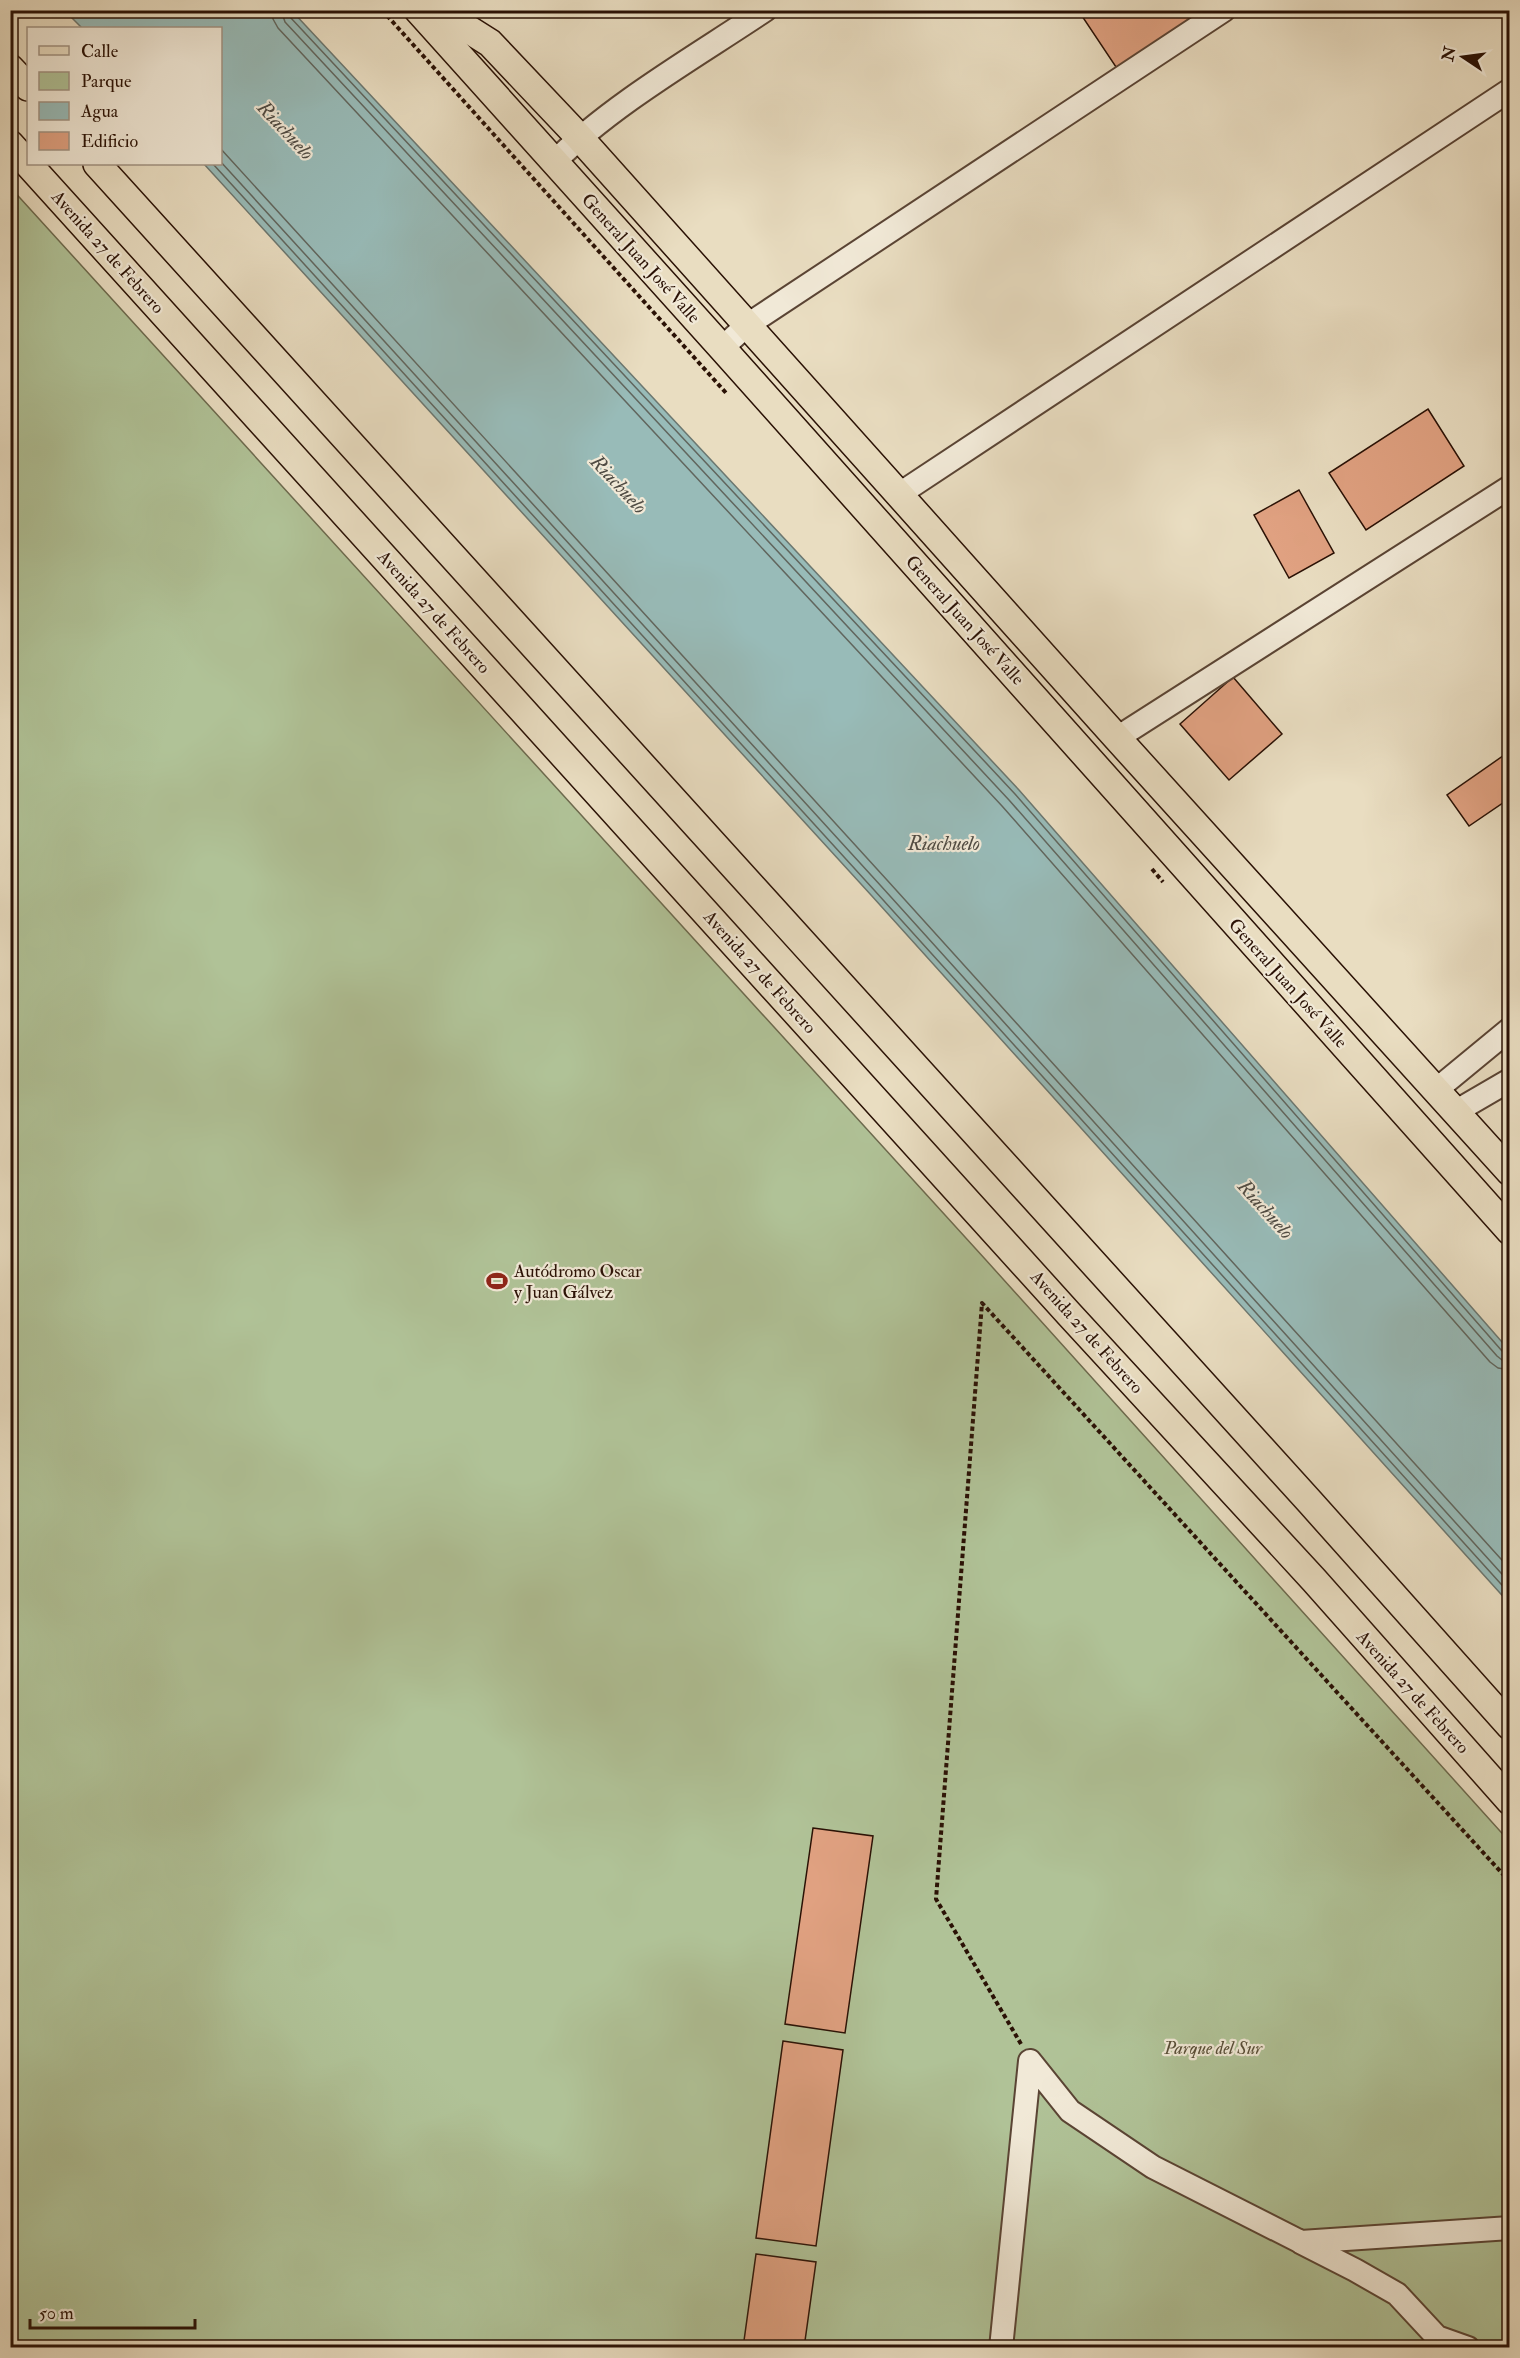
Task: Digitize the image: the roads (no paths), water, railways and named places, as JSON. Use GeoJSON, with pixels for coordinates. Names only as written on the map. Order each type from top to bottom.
{"type":"FeatureCollection","features":[{"type":"Feature","properties":{"kind":"main road","name":"General Juan José Valle"},"geometry":{"type":"LineString","coordinates":[[418,10],[1509,1231]]}},
{"type":"Feature","properties":{"kind":"main road","name":"General Juan José Valle"},"geometry":{"type":"LineString","coordinates":[[438,10],[490,43],[579,137],[1116,738],[1509,1172]]}},
{"type":"Feature","properties":{"kind":"main road"},"geometry":{"type":"LineString","coordinates":[[10,68],[27,86]]}},
{"type":"Feature","properties":{"kind":"main road","name":"Avenida 27 de Febrero"},"geometry":{"type":"LineString","coordinates":[[10,144],[27,163]]}},
{"type":"Feature","properties":{"kind":"main road","name":"Avenida 27 de Febrero"},"geometry":{"type":"LineString","coordinates":[[29,165],[1069,1314],[1314,1580],[1509,1801]]}},
{"type":"Feature","properties":{"kind":"main road"},"geometry":{"type":"LineString","coordinates":[[99,165],[1295,1485],[1509,1726]]}},
{"type":"Feature","properties":{"kind":"street"},"geometry":{"type":"LineString","coordinates":[[554,162],[579,137],[765,10]]}},
{"type":"Feature","properties":{"kind":"street"},"geometry":{"type":"LineString","coordinates":[[722,348],[746,326],[1224,10]]}},
{"type":"Feature","properties":{"kind":"street"},"geometry":{"type":"LineString","coordinates":[[898,495],[1509,90]]}},
{"type":"Feature","properties":{"kind":"street"},"geometry":{"type":"LineString","coordinates":[[1116,738],[1509,487]]}},
{"type":"Feature","properties":{"kind":"street"},"geometry":{"type":"LineString","coordinates":[[1436,1090],[1509,1029]]}},
{"type":"Feature","properties":{"kind":"street"},"geometry":{"type":"LineString","coordinates":[[1455,1112],[1509,1080]]}},
{"type":"Feature","properties":{"kind":"street"},"geometry":{"type":"LineString","coordinates":[[1006,2345],[1030,2061],[1070,2111],[1153,2167],[1351,2267],[1397,2295],[1437,2337],[1468,2348]]}},
{"type":"Feature","properties":{"kind":"street"},"geometry":{"type":"LineString","coordinates":[[1301,2242],[1509,2228]]}},
{"type":"Feature","properties":{"kind":"water","name":"Riachuelo"},"geometry":{"type":"Polygon","coordinates":[[[65,11],[292,11],[1019,790],[1509,1350],[1509,1603],[871,895],[205,165],[222,165],[222,27],[81,27],[65,11]]]}},
{"type":"Feature","properties":{"kind":"place","name":"Autódromo Oscar y Juan Gálvez"},"geometry":{"type":"Point","coordinates":[497,1281]}},
{"type":"Feature","properties":{"kind":"park label","name":"Parque del Sur"},"geometry":{"type":"Point","coordinates":[1213,2048]}}]}
